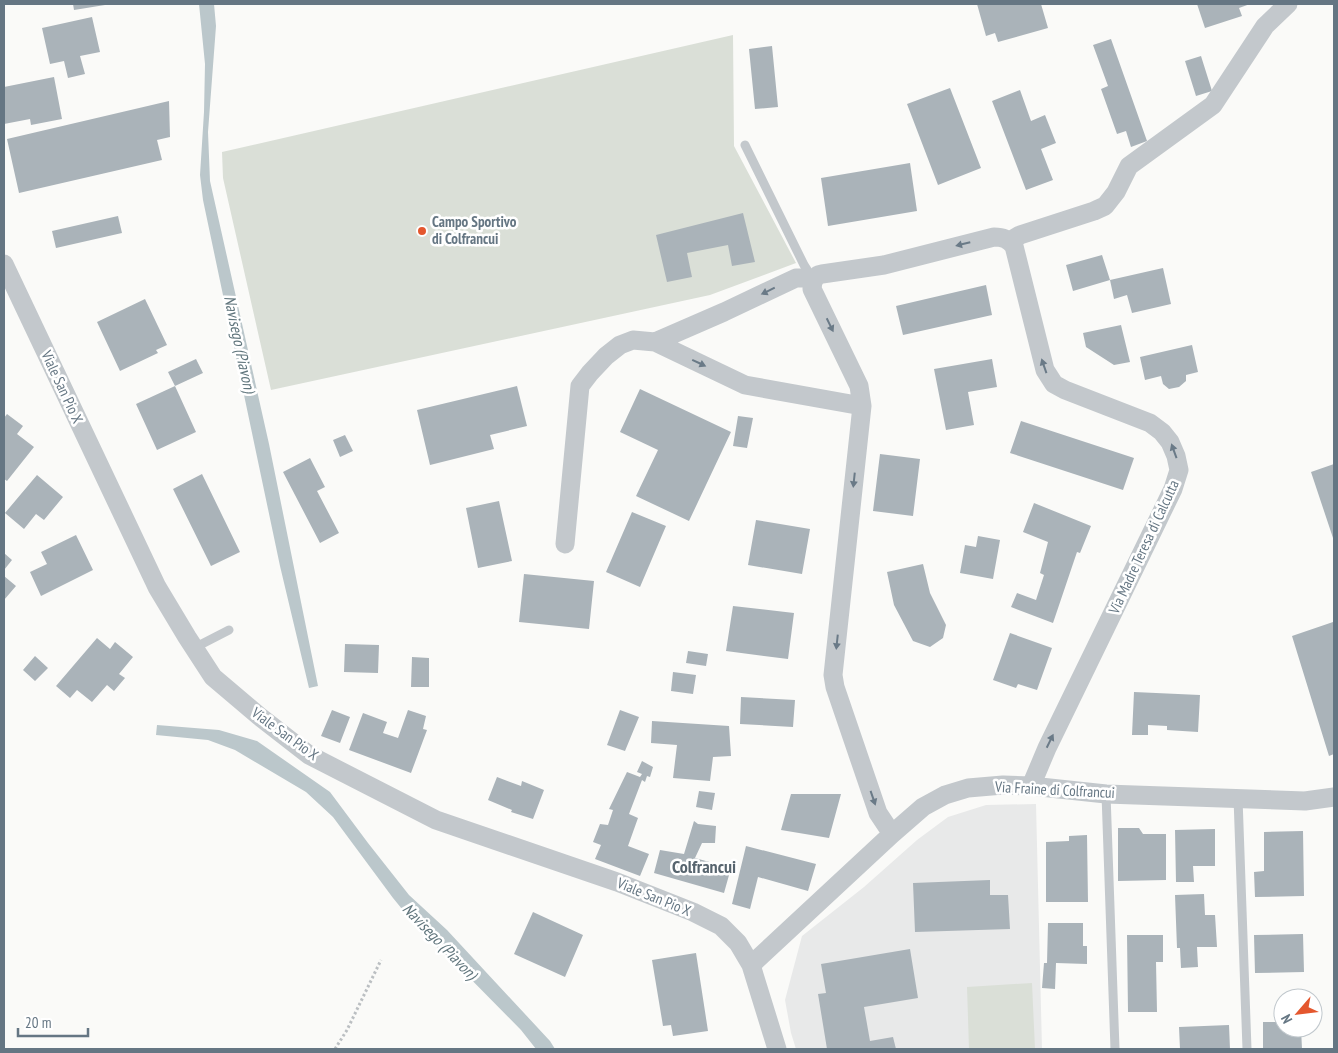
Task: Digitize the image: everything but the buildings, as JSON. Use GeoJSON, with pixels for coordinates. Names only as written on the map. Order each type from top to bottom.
{"type":"FeatureCollection","features":[{"type":"Feature","properties":{"kind":"street"},"geometry":{"type":"LineString","coordinates":[[892,834],[878,814],[835,687],[833,675],[862,406],[859,386],[812,289],[813,281],[822,274],[884,265],[994,236],[1010,241],[1020,234],[1094,212],[1105,206],[1116,192],[1129,166],[1213,105],[1265,26],[1288,4]]}},
{"type":"Feature","properties":{"kind":"street","name":"Via Madre Teresa di Calcutta"},"geometry":{"type":"LineString","coordinates":[[1010,241],[1017,254],[1045,370],[1054,384],[1150,423],[1162,432],[1170,442],[1179,470],[1173,489],[1047,748],[1031,786]]}},
{"type":"Feature","properties":{"kind":"street","name":"Viale San Pio X"},"geometry":{"type":"LineString","coordinates":[[4,264],[157,587],[213,677],[258,716],[309,755],[436,820],[617,882],[694,912],[721,926],[738,943],[751,965],[776,1049]]}},
{"type":"Feature","properties":{"kind":"street"},"geometry":{"type":"LineString","coordinates":[[655,342],[796,278],[805,278],[813,281]]}},
{"type":"Feature","properties":{"kind":"street"},"geometry":{"type":"LineString","coordinates":[[565,544],[580,386],[606,356],[620,345],[632,340],[655,342],[745,385],[862,406]]}},
{"type":"Feature","properties":{"kind":"street","name":"Via Fraine di Colfrancui"},"geometry":{"type":"LineString","coordinates":[[751,965],[892,834],[924,807],[945,795],[968,788],[1003,785],[1031,786],[1106,794],[1305,801],[1334,797]]}},
{"type":"Feature","properties":{"kind":"lane"},"geometry":{"type":"LineString","coordinates":[[745,145],[813,281]]}},
{"type":"Feature","properties":{"kind":"lane"},"geometry":{"type":"LineString","coordinates":[[194,648],[228,630]]}},
{"type":"Feature","properties":{"kind":"lane"},"geometry":{"type":"LineString","coordinates":[[1106,794],[1115,1049]]}},
{"type":"Feature","properties":{"kind":"lane"},"geometry":{"type":"LineString","coordinates":[[1238,798],[1247,1049]]}},
{"type":"Feature","properties":{"kind":"path"},"geometry":{"type":"LineString","coordinates":[[334,1049],[347,1030],[381,960]]}},
{"type":"Feature","properties":{"kind":"shaded area","name":"Campo Sportivo di Colfrancui"},"geometry":{"type":"Polygon","coordinates":[[[733,35],[734,146],[796,263],[710,295],[271,390],[223,178],[222,152],[733,35]]]}},
{"type":"Feature","properties":{"kind":"shaded area"},"geometry":{"type":"Polygon","coordinates":[[[1036,804],[1042,1049],[796,1049],[785,1000],[802,936],[864,887],[917,840],[948,817],[986,805],[1036,804]]]}},
{"type":"Feature","properties":{"kind":"shaded area"},"geometry":{"type":"Polygon","coordinates":[[[1032,983],[1035,1049],[969,1049],[967,987],[1032,983]]]}},
{"type":"Feature","properties":{"kind":"water","name":"Navisego (Piavon)"},"geometry":{"type":"Polygon","coordinates":[[[199,4],[214,4],[216,26],[208,132],[210,181],[269,444],[318,686],[309,688],[280,566],[203,200],[200,175],[205,64],[199,4]]]}},
{"type":"Feature","properties":{"kind":"water","name":"Navisego (Piavon)"},"geometry":{"type":"Polygon","coordinates":[[[157,725],[219,730],[257,741],[330,792],[409,895],[447,930],[550,1041],[555,1049],[536,1049],[521,1030],[450,958],[424,936],[393,898],[333,817],[306,792],[235,750],[208,740],[156,735],[157,725]]]}},
{"type":"Feature","properties":{"kind":"place","name":"Campo Sportivo di Colfrancui"},"geometry":{"type":"Point","coordinates":[422,231]}},
{"type":"Feature","properties":{"kind":"district","name":"Colfrancui"},"geometry":{"type":"Point","coordinates":[704,867]}}]}
